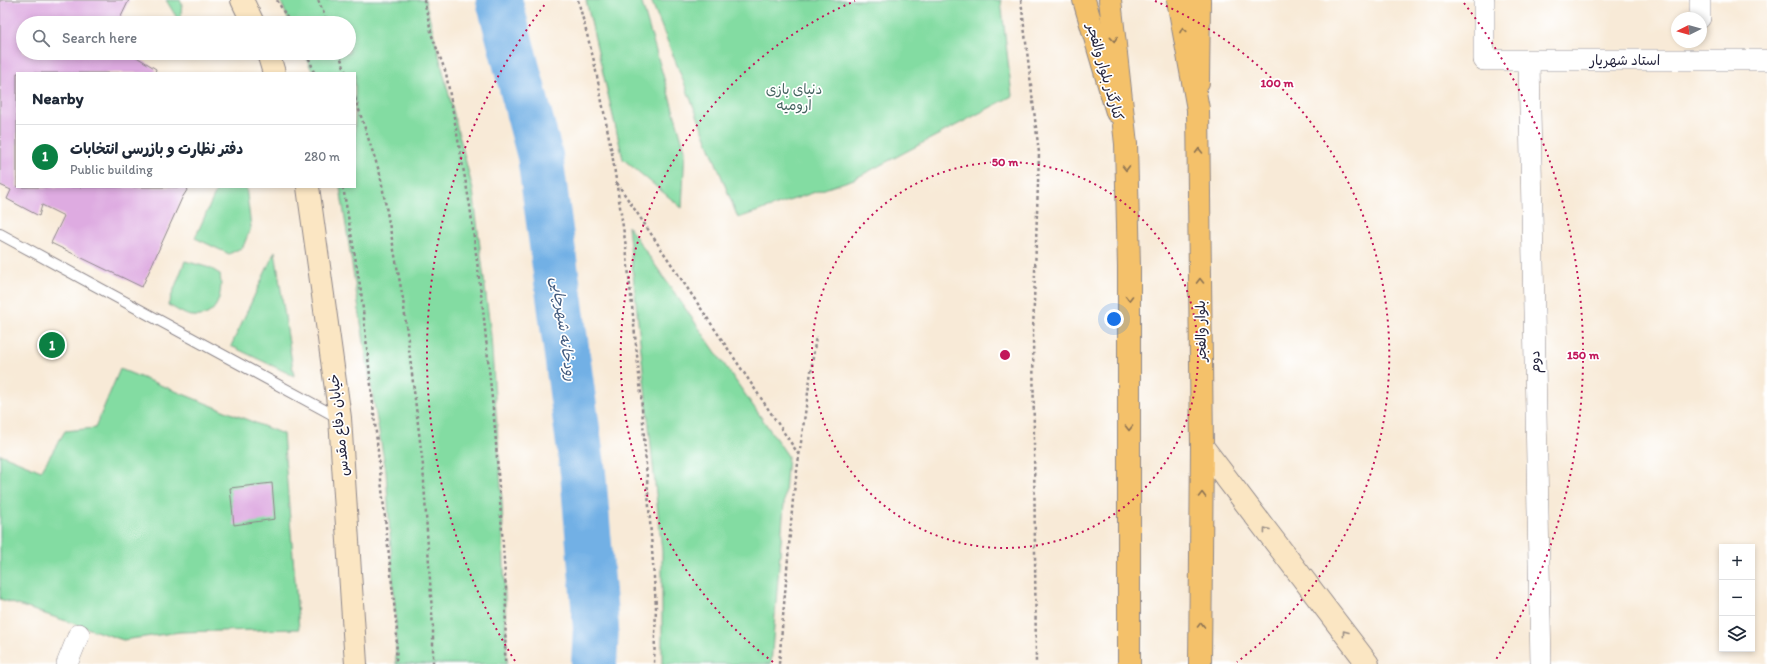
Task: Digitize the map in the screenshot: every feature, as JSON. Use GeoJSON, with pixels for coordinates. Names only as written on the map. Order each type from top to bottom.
{"type":"FeatureCollection","features":[{"type":"Feature","properties":{"kind":"main road","name":"کنارگذر بلوار والفجر"},"geometry":{"type":"LineString","coordinates":[[1084,0],[1126,144]]}},
{"type":"Feature","properties":{"kind":"main road"},"geometry":{"type":"LineString","coordinates":[[1110,0],[1126,144],[1129,267],[1129,664]]}},
{"type":"Feature","properties":{"kind":"main road","name":"بلوار والفجر"},"geometry":{"type":"LineString","coordinates":[[1178,0],[1198,109],[1202,446],[1200,664]]}},
{"type":"Feature","properties":{"kind":"main road"},"geometry":{"type":"LineString","coordinates":[[1198,109],[1199,0]]}},
{"type":"Feature","properties":{"kind":"street"},"geometry":{"type":"LineString","coordinates":[[242,0],[250,16]]}},
{"type":"Feature","properties":{"kind":"street","name":"استاد شهریار"},"geometry":{"type":"LineString","coordinates":[[1484,0],[1484,60],[1529,60],[1700,51],[1767,60]]}},
{"type":"Feature","properties":{"kind":"street"},"geometry":{"type":"LineString","coordinates":[[1700,0],[1700,12]]}},
{"type":"Feature","properties":{"kind":"street"},"geometry":{"type":"LineString","coordinates":[[270,60],[274,72]]}},
{"type":"Feature","properties":{"kind":"street","name":"دوم"},"geometry":{"type":"LineString","coordinates":[[1529,60],[1542,664]]}},
{"type":"Feature","properties":{"kind":"street","name":"خیابان دفاع مقدس"},"geometry":{"type":"LineString","coordinates":[[308,188],[340,418],[356,664]]}},
{"type":"Feature","properties":{"kind":"street"},"geometry":{"type":"LineString","coordinates":[[1202,446],[1368,664]]}},
{"type":"Feature","properties":{"kind":"street"},"geometry":{"type":"LineString","coordinates":[[67,664],[79,634]]}},
{"type":"Feature","properties":{"kind":"lane"},"geometry":{"type":"LineString","coordinates":[[0,234],[340,418]]}},
{"type":"Feature","properties":{"kind":"path"},"geometry":{"type":"LineString","coordinates":[[277,0],[286,16]]}},
{"type":"Feature","properties":{"kind":"path"},"geometry":{"type":"LineString","coordinates":[[318,0],[325,16]]}},
{"type":"Feature","properties":{"kind":"path"},"geometry":{"type":"LineString","coordinates":[[424,0],[432,36],[446,73],[470,206],[483,309],[495,429],[506,590],[505,664]]}},
{"type":"Feature","properties":{"kind":"path"},"geometry":{"type":"LineString","coordinates":[[578,0],[594,61],[612,152],[626,247],[641,394],[656,606],[654,664]]}},
{"type":"Feature","properties":{"kind":"path"},"geometry":{"type":"LineString","coordinates":[[1021,0],[1039,154],[1033,332],[1036,664]]}},
{"type":"Feature","properties":{"kind":"path"},"geometry":{"type":"LineString","coordinates":[[310,60],[314,72]]}},
{"type":"Feature","properties":{"kind":"path"},"geometry":{"type":"LineString","coordinates":[[341,60],[346,72]]}},
{"type":"Feature","properties":{"kind":"path"},"geometry":{"type":"LineString","coordinates":[[356,101],[380,174],[403,299],[423,466],[433,629],[433,664]]}},
{"type":"Feature","properties":{"kind":"path"},"geometry":{"type":"LineString","coordinates":[[616,181],[799,455]]}},
{"type":"Feature","properties":{"kind":"path"},"geometry":{"type":"LineString","coordinates":[[343,188],[361,291],[397,631],[396,664]]}},
{"type":"Feature","properties":{"kind":"path"},"geometry":{"type":"LineString","coordinates":[[779,664],[793,499],[816,336]]}},
{"type":"Feature","properties":{"kind":"green space"},"geometry":{"type":"Polygon","coordinates":[[[166,0],[180,0],[182,4],[181,16],[176,16],[166,0]]]}},
{"type":"Feature","properties":{"kind":"green space"},"geometry":{"type":"Polygon","coordinates":[[[280,0],[425,0],[473,190],[491,336],[502,502],[507,664],[396,664],[396,628],[386,471],[370,381],[340,188],[356,188],[356,72],[313,72],[307,60],[356,60],[356,16],[287,16],[280,0]]]}},
{"type":"Feature","properties":{"kind":"green space"},"geometry":{"type":"Polygon","coordinates":[[[586,0],[641,0],[685,150],[682,208],[623,159],[586,0]]]}},
{"type":"Feature","properties":{"kind":"green space","name":"دنیای بازی ارومیه"},"geometry":{"type":"Polygon","coordinates":[[[651,0],[1001,0],[1012,96],[854,179],[738,218],[651,0]]]}},
{"type":"Feature","properties":{"kind":"green space"},"geometry":{"type":"Polygon","coordinates":[[[218,188],[246,188],[251,227],[243,247],[229,254],[195,238],[218,188]]]}},
{"type":"Feature","properties":{"kind":"green space"},"geometry":{"type":"Polygon","coordinates":[[[628,226],[788,456],[771,664],[662,664],[662,551],[628,226]]]}},
{"type":"Feature","properties":{"kind":"green space"},"geometry":{"type":"Polygon","coordinates":[[[275,251],[294,376],[231,346],[275,251]]]}},
{"type":"Feature","properties":{"kind":"green space"},"geometry":{"type":"Polygon","coordinates":[[[185,261],[210,268],[220,274],[221,289],[217,303],[213,309],[201,316],[190,316],[168,305],[185,261]]]}},
{"type":"Feature","properties":{"kind":"green space"},"geometry":{"type":"Polygon","coordinates":[[[120,369],[283,434],[299,629],[180,632],[123,640],[0,599],[0,454],[41,471],[65,431],[95,428],[120,369]]]}},
{"type":"Feature","properties":{"kind":"building"},"geometry":{"type":"Polygon","coordinates":[[[0,0],[129,0],[121,16],[16,16],[16,60],[141,60],[156,69],[155,72],[16,72],[16,188],[188,188],[182,198],[142,287],[51,243],[64,216],[42,205],[39,216],[7,199],[11,190],[0,185],[0,0]]]}},
{"type":"Feature","properties":{"kind":"building"},"geometry":{"type":"Polygon","coordinates":[[[272,483],[275,519],[234,525],[230,488],[272,483]]]}},
{"type":"Feature","properties":{"kind":"waterway","name":"رودخانه شهرچایی"},"geometry":{"type":"LineString","coordinates":[[499,0],[540,156],[583,473],[596,628],[594,664]]}},
{"type":"Feature","properties":{"kind":"place","name":"دفتر نظارت و بازرسی انتخابات"},"geometry":{"type":"Point","coordinates":[52,345]}}]}
